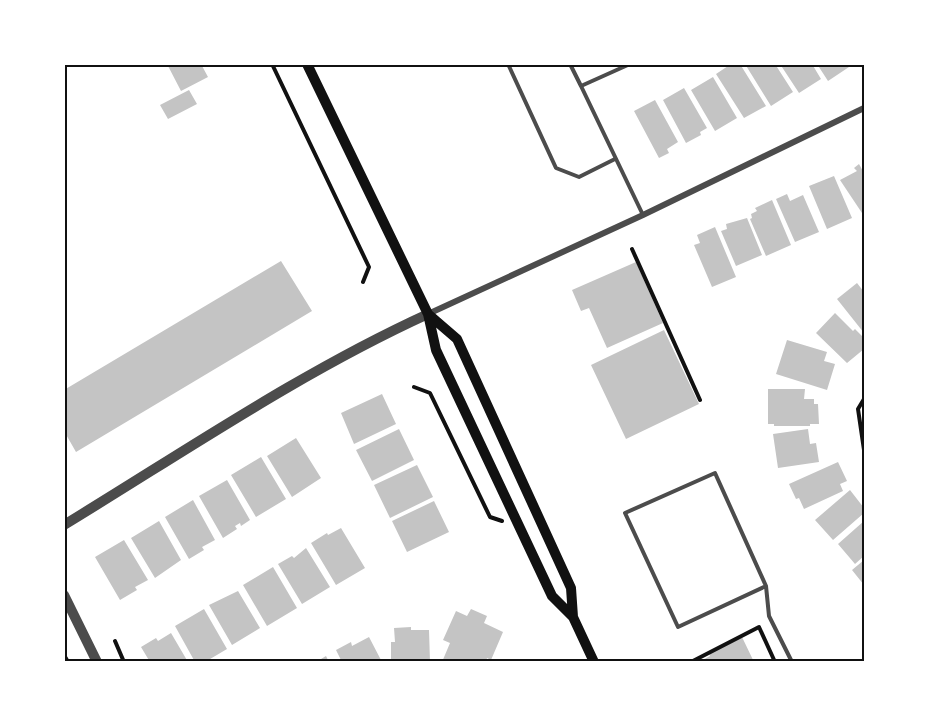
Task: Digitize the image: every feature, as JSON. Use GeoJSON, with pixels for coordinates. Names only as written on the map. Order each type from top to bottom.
{"type":"FeatureCollection","features":[{"type":"Feature","properties":{"kind":"main road"},"geometry":{"type":"LineString","coordinates":[[307,64],[428,314],[436,350],[552,596],[573,617],[594,662]]}},
{"type":"Feature","properties":{"kind":"main road"},"geometry":{"type":"LineString","coordinates":[[428,314],[457,339],[571,588],[573,617]]}},
{"type":"Feature","properties":{"kind":"street"},"geometry":{"type":"LineString","coordinates":[[64,525],[293,385],[364,345],[643,215],[864,108]]}},
{"type":"Feature","properties":{"kind":"street"},"geometry":{"type":"LineString","coordinates":[[64,595],[97,662]]}},
{"type":"Feature","properties":{"kind":"lane"},"geometry":{"type":"LineString","coordinates":[[508,64],[556,168],[579,177],[615,159]]}},
{"type":"Feature","properties":{"kind":"lane"},"geometry":{"type":"LineString","coordinates":[[570,64],[643,215]]}},
{"type":"Feature","properties":{"kind":"lane"},"geometry":{"type":"LineString","coordinates":[[581,86],[630,64]]}},
{"type":"Feature","properties":{"kind":"lane"},"geometry":{"type":"LineString","coordinates":[[766,586],[678,627],[625,513],[715,473],[766,586],[769,616],[792,662]]}},
{"type":"Feature","properties":{"kind":"path"},"geometry":{"type":"LineString","coordinates":[[272,64],[369,267],[363,282]]}},
{"type":"Feature","properties":{"kind":"path"},"geometry":{"type":"LineString","coordinates":[[632,249],[700,400]]}},
{"type":"Feature","properties":{"kind":"path"},"geometry":{"type":"LineString","coordinates":[[414,387],[430,393],[490,517]]}},
{"type":"Feature","properties":{"kind":"path"},"geometry":{"type":"LineString","coordinates":[[864,399],[858,409],[864,450]]}},
{"type":"Feature","properties":{"kind":"path"},"geometry":{"type":"LineString","coordinates":[[691,662],[759,627],[775,662]]}},
{"type":"Feature","properties":{"kind":"path"},"geometry":{"type":"LineString","coordinates":[[115,641],[124,662]]}},
{"type":"Feature","properties":{"kind":"path"},"geometry":{"type":"LineString","coordinates":[[64,655],[68,662]]}},
{"type":"Feature","properties":{"kind":"building"},"geometry":{"type":"Polygon","coordinates":[[[167,64],[201,64],[208,77],[181,91],[167,64]]]}},
{"type":"Feature","properties":{"kind":"building"},"geometry":{"type":"Polygon","coordinates":[[[731,64],[740,64],[766,106],[744,118],[716,74],[731,64]]]}},
{"type":"Feature","properties":{"kind":"building"},"geometry":{"type":"Polygon","coordinates":[[[745,64],[775,64],[793,92],[771,106],[745,64]]]}},
{"type":"Feature","properties":{"kind":"building"},"geometry":{"type":"Polygon","coordinates":[[[780,64],[812,64],[821,79],[799,93],[780,64]]]}},
{"type":"Feature","properties":{"kind":"building"},"geometry":{"type":"Polygon","coordinates":[[[817,64],[847,64],[849,67],[828,81],[817,64]]]}},
{"type":"Feature","properties":{"kind":"building"},"geometry":{"type":"Polygon","coordinates":[[[713,77],[737,118],[715,131],[691,90],[713,77]]]}},
{"type":"Feature","properties":{"kind":"building"},"geometry":{"type":"Polygon","coordinates":[[[684,88],[707,128],[700,132],[701,135],[686,143],[663,100],[684,88]]]}},
{"type":"Feature","properties":{"kind":"building"},"geometry":{"type":"Polygon","coordinates":[[[189,90],[197,104],[168,119],[160,105],[189,90]]]}},
{"type":"Feature","properties":{"kind":"building"},"geometry":{"type":"Polygon","coordinates":[[[655,100],[678,142],[667,149],[669,153],[659,158],[634,111],[655,100]]]}},
{"type":"Feature","properties":{"kind":"building"},"geometry":{"type":"Polygon","coordinates":[[[859,164],[864,173],[864,216],[840,180],[857,171],[854,168],[859,164]]]}},
{"type":"Feature","properties":{"kind":"building"},"geometry":{"type":"Polygon","coordinates":[[[834,176],[852,218],[827,229],[809,186],[834,176]]]}},
{"type":"Feature","properties":{"kind":"building"},"geometry":{"type":"Polygon","coordinates":[[[787,194],[790,201],[803,195],[819,232],[795,242],[776,199],[787,194]]]}},
{"type":"Feature","properties":{"kind":"building"},"geometry":{"type":"Polygon","coordinates":[[[772,200],[791,245],[766,256],[750,219],[751,214],[757,211],[755,208],[772,200]]]}},
{"type":"Feature","properties":{"kind":"building"},"geometry":{"type":"Polygon","coordinates":[[[747,218],[762,255],[736,266],[721,231],[727,229],[726,224],[747,218]]]}},
{"type":"Feature","properties":{"kind":"building"},"geometry":{"type":"Polygon","coordinates":[[[715,227],[736,277],[712,287],[694,245],[700,243],[697,235],[715,227]]]}},
{"type":"Feature","properties":{"kind":"building"},"geometry":{"type":"Polygon","coordinates":[[[281,261],[312,311],[76,452],[64,431],[64,390],[281,261]]]}},
{"type":"Feature","properties":{"kind":"building"},"geometry":{"type":"Polygon","coordinates":[[[636,262],[663,323],[607,348],[589,308],[581,311],[572,290],[636,262]]]}},
{"type":"Feature","properties":{"kind":"building"},"geometry":{"type":"Polygon","coordinates":[[[857,283],[864,292],[864,333],[837,299],[857,283]]]}},
{"type":"Feature","properties":{"kind":"building"},"geometry":{"type":"Polygon","coordinates":[[[835,313],[853,331],[855,329],[864,338],[864,349],[847,363],[816,333],[835,313]]]}},
{"type":"Feature","properties":{"kind":"building"},"geometry":{"type":"Polygon","coordinates":[[[664,330],[699,404],[626,439],[591,365],[664,330]]]}},
{"type":"Feature","properties":{"kind":"building"},"geometry":{"type":"Polygon","coordinates":[[[787,340],[827,352],[824,361],[835,364],[827,390],[776,374],[787,340]]]}},
{"type":"Feature","properties":{"kind":"building"},"geometry":{"type":"Polygon","coordinates":[[[768,389],[805,389],[804,399],[814,399],[814,404],[818,404],[819,424],[774,426],[774,424],[768,424],[768,389]]]}},
{"type":"Feature","properties":{"kind":"building"},"geometry":{"type":"Polygon","coordinates":[[[382,394],[396,424],[354,444],[341,413],[382,394]]]}},
{"type":"Feature","properties":{"kind":"building"},"geometry":{"type":"Polygon","coordinates":[[[399,429],[414,460],[372,481],[356,450],[399,429]]]}},
{"type":"Feature","properties":{"kind":"building"},"geometry":{"type":"Polygon","coordinates":[[[808,429],[810,444],[816,443],[819,462],[778,468],[773,434],[808,429]]]}},
{"type":"Feature","properties":{"kind":"building"},"geometry":{"type":"Polygon","coordinates":[[[296,438],[321,478],[292,497],[267,456],[296,438]]]}},
{"type":"Feature","properties":{"kind":"building"},"geometry":{"type":"Polygon","coordinates":[[[261,457],[286,499],[256,517],[231,475],[261,457]]]}},
{"type":"Feature","properties":{"kind":"building"},"geometry":{"type":"Polygon","coordinates":[[[838,462],[847,481],[840,484],[843,491],[804,509],[789,484],[838,462]]]}},
{"type":"Feature","properties":{"kind":"building"},"geometry":{"type":"Polygon","coordinates":[[[417,465],[433,497],[390,518],[374,485],[417,465]]]}},
{"type":"Feature","properties":{"kind":"building"},"geometry":{"type":"Polygon","coordinates":[[[227,480],[250,520],[241,526],[240,523],[235,526],[237,529],[223,538],[199,496],[227,480]]]}},
{"type":"Feature","properties":{"kind":"building"},"geometry":{"type":"Polygon","coordinates":[[[850,490],[864,508],[864,513],[833,540],[815,520],[850,490]]]}},
{"type":"Feature","properties":{"kind":"building"},"geometry":{"type":"Polygon","coordinates":[[[193,500],[215,540],[202,547],[204,550],[189,559],[165,517],[193,500]]]}},
{"type":"Feature","properties":{"kind":"building"},"geometry":{"type":"Polygon","coordinates":[[[434,501],[449,532],[407,552],[392,521],[434,501]]]}},
{"type":"Feature","properties":{"kind":"building"},"geometry":{"type":"Polygon","coordinates":[[[159,521],[181,560],[155,578],[131,538],[159,521]]]}},
{"type":"Feature","properties":{"kind":"building"},"geometry":{"type":"Polygon","coordinates":[[[864,521],[864,556],[855,564],[838,544],[864,521]]]}},
{"type":"Feature","properties":{"kind":"building"},"geometry":{"type":"Polygon","coordinates":[[[341,528],[365,568],[336,585],[311,543],[341,528]]]}},
{"type":"Feature","properties":{"kind":"building"},"geometry":{"type":"Polygon","coordinates":[[[124,540],[148,580],[135,587],[137,590],[120,600],[95,557],[124,540]]]}},
{"type":"Feature","properties":{"kind":"building"},"geometry":{"type":"Polygon","coordinates":[[[306,548],[330,587],[302,604],[278,564],[292,556],[294,558],[306,548]]]}},
{"type":"Feature","properties":{"kind":"building"},"geometry":{"type":"Polygon","coordinates":[[[864,560],[864,585],[852,570],[864,560]]]}},
{"type":"Feature","properties":{"kind":"building"},"geometry":{"type":"Polygon","coordinates":[[[273,567],[297,608],[267,626],[243,585],[273,567]]]}},
{"type":"Feature","properties":{"kind":"building"},"geometry":{"type":"Polygon","coordinates":[[[238,591],[260,628],[232,645],[209,605],[238,591]]]}},
{"type":"Feature","properties":{"kind":"building"},"geometry":{"type":"Polygon","coordinates":[[[204,609],[227,649],[205,662],[195,662],[175,626],[204,609]]]}},
{"type":"Feature","properties":{"kind":"building"},"geometry":{"type":"Polygon","coordinates":[[[471,609],[487,616],[484,623],[503,632],[491,660],[487,658],[486,662],[442,662],[450,643],[443,640],[456,611],[467,616],[471,609]]]}},
{"type":"Feature","properties":{"kind":"building"},"geometry":{"type":"Polygon","coordinates":[[[411,627],[411,630],[429,630],[430,662],[391,662],[391,642],[395,642],[394,628],[411,627]]]}},
{"type":"Feature","properties":{"kind":"building"},"geometry":{"type":"Polygon","coordinates":[[[171,633],[188,662],[150,662],[141,647],[156,638],[158,641],[171,633]]]}},
{"type":"Feature","properties":{"kind":"building"},"geometry":{"type":"Polygon","coordinates":[[[369,637],[382,662],[342,662],[336,650],[351,642],[352,646],[369,637]]]}},
{"type":"Feature","properties":{"kind":"building"},"geometry":{"type":"Polygon","coordinates":[[[742,637],[754,662],[699,662],[710,656],[709,653],[742,637]]]}},
{"type":"Feature","properties":{"kind":"building"},"geometry":{"type":"Polygon","coordinates":[[[326,656],[329,662],[316,662],[326,656]]]}}]}
